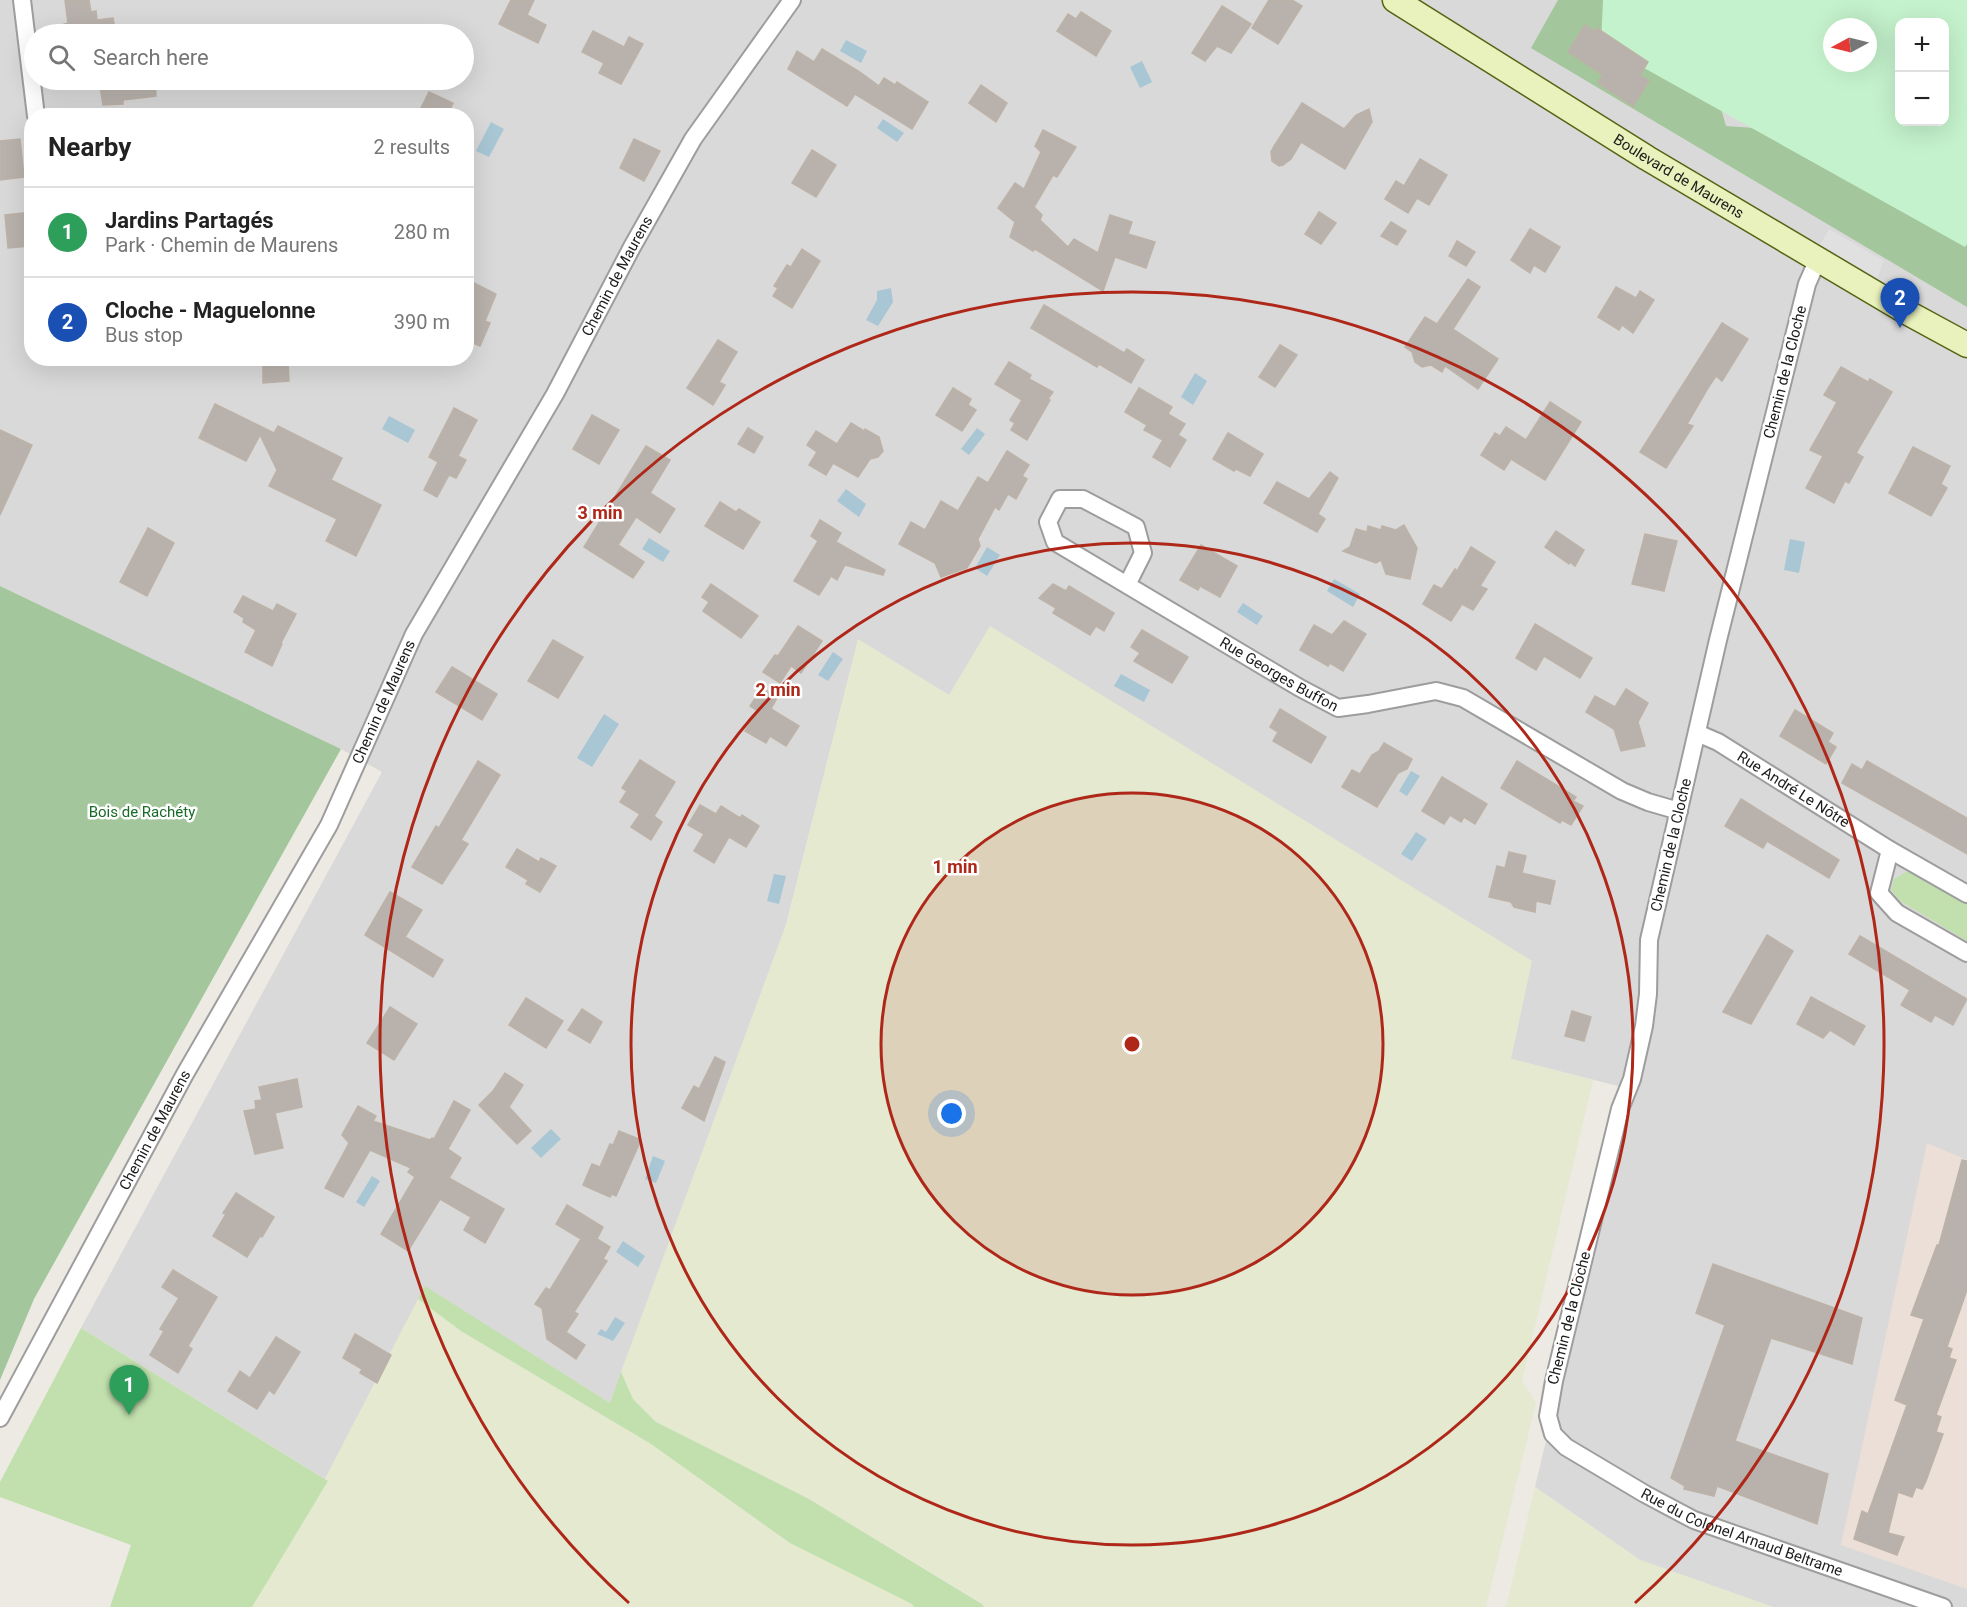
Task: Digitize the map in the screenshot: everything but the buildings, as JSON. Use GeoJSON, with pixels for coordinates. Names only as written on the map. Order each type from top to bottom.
{"type":"FeatureCollection","features":[{"type":"Feature","properties":{"kind":"street"},"geometry":{"type":"LineString","coordinates":[[22,0],[25,24]]}},
{"type":"Feature","properties":{"kind":"street","name":"Chemin de Maurens"},"geometry":{"type":"LineString","coordinates":[[0,1418],[185,1074],[328,825],[414,634],[555,394],[632,247],[693,139],[792,0]]}},
{"type":"Feature","properties":{"kind":"street","name":"Boulevard de Maurens"},"geometry":{"type":"LineString","coordinates":[[1395,0],[1647,159],[1910,314],[1967,345]]}},
{"type":"Feature","properties":{"kind":"street"},"geometry":{"type":"LineString","coordinates":[[33,90],[35,108]]}},
{"type":"Feature","properties":{"kind":"street","name":"Chemin de la Cloche"},"geometry":{"type":"LineString","coordinates":[[1553,1434],[1548,1416],[1554,1381],[1620,1109],[1632,1079],[1644,1026],[1648,994],[1649,940],[1718,640],[1807,284],[1818,259]]}},
{"type":"Feature","properties":{"kind":"street","name":"Rue Georges Buffon"},"geometry":{"type":"LineString","coordinates":[[1127,585],[1143,553],[1136,527],[1083,498],[1060,499],[1048,522],[1054,542],[1300,688],[1338,708],[1436,691],[1463,698],[1623,791],[1648,802],[1679,811]]}},
{"type":"Feature","properties":{"kind":"street","name":"Rue André Le Nôtre"},"geometry":{"type":"LineString","coordinates":[[1697,734],[1718,742],[1890,850],[1967,894]]}},
{"type":"Feature","properties":{"kind":"street"},"geometry":{"type":"LineString","coordinates":[[1890,850],[1879,893],[1897,913],[1967,953]]}},
{"type":"Feature","properties":{"kind":"street","name":"Rue du Colonel Arnaud Beltrame"},"geometry":{"type":"LineString","coordinates":[[1553,1434],[1566,1447],[1694,1520],[1943,1607]]}},
{"type":"Feature","properties":{"kind":"shaded area"},"geometry":{"type":"Polygon","coordinates":[[[0,0],[1967,0],[1967,1607],[1773,1607],[1640,1560],[1535,1487],[1630,1089],[1511,1059],[949,695],[858,640],[786,925],[610,1403],[425,1287],[325,1479],[81,1328],[382,772],[341,749],[0,586],[0,0]]]}},
{"type":"Feature","properties":{"kind":"shaded area"},"geometry":{"type":"Polygon","coordinates":[[[1829,229],[1884,261],[1877,278],[1820,245],[1829,229]]]}},
{"type":"Feature","properties":{"kind":"shaded area"},"geometry":{"type":"Polygon","coordinates":[[[1927,1143],[1967,1160],[1967,1589],[1841,1545],[1927,1143]]]}},
{"type":"Feature","properties":{"kind":"green space"},"geometry":{"type":"Polygon","coordinates":[[[1558,0],[1699,0],[1695,17],[1726,126],[1796,131],[1858,72],[1873,72],[1895,113],[1895,126],[1949,126],[1949,19],[1967,10],[1967,307],[1531,48],[1558,0]]]}},
{"type":"Feature","properties":{"kind":"green space"},"geometry":{"type":"Polygon","coordinates":[[[1603,0],[1967,0],[1967,244],[1965,247],[1601,44],[1603,0]]]}},
{"type":"Feature","properties":{"kind":"green space","name":"Bois de Rachéty"},"geometry":{"type":"Polygon","coordinates":[[[0,586],[341,749],[34,1299],[0,1380],[0,586]]]}},
{"type":"Feature","properties":{"kind":"green space"},"geometry":{"type":"Polygon","coordinates":[[[990,626],[1532,961],[1511,1059],[1593,1080],[1522,1381],[1536,1403],[1486,1607],[984,1607],[982,1603],[809,1499],[656,1422],[633,1399],[621,1372],[786,925],[858,639],[949,695],[990,626]]]}},
{"type":"Feature","properties":{"kind":"green space"},"geometry":{"type":"Polygon","coordinates":[[[1916,870],[1967,902],[1967,941],[1900,901],[1891,890],[1894,879],[1906,872],[1916,870]]]}},
{"type":"Feature","properties":{"kind":"green space"},"geometry":{"type":"Polygon","coordinates":[[[425,1286],[610,1403],[621,1372],[633,1399],[656,1422],[809,1499],[984,1607],[914,1607],[790,1543],[651,1444],[461,1331],[418,1299],[425,1286]]]}},
{"type":"Feature","properties":{"kind":"green space"},"geometry":{"type":"Polygon","coordinates":[[[418,1299],[461,1331],[651,1444],[914,1607],[252,1607],[328,1481],[325,1479],[418,1299]]]}},
{"type":"Feature","properties":{"kind":"green space"},"geometry":{"type":"Polygon","coordinates":[[[81,1328],[328,1481],[252,1607],[110,1607],[131,1545],[0,1497],[0,1482],[81,1328]]]}},
{"type":"Feature","properties":{"kind":"green space"},"geometry":{"type":"Polygon","coordinates":[[[1535,1487],[1640,1560],[1773,1607],[1506,1607],[1535,1487]]]}},
{"type":"Feature","properties":{"kind":"water"},"geometry":{"type":"Polygon","coordinates":[[[846,40],[867,51],[861,63],[840,51],[846,40]]]}},
{"type":"Feature","properties":{"kind":"water"},"geometry":{"type":"Polygon","coordinates":[[[1142,61],[1152,82],[1140,88],[1130,67],[1142,61]]]}},
{"type":"Feature","properties":{"kind":"water"},"geometry":{"type":"Polygon","coordinates":[[[883,119],[904,133],[897,142],[877,128],[883,119]]]}},
{"type":"Feature","properties":{"kind":"water"},"geometry":{"type":"Polygon","coordinates":[[[491,122],[504,129],[489,157],[476,151],[491,122]]]}},
{"type":"Feature","properties":{"kind":"water"},"geometry":{"type":"Polygon","coordinates":[[[891,288],[893,302],[878,326],[866,320],[877,300],[877,291],[891,288]]]}},
{"type":"Feature","properties":{"kind":"water"},"geometry":{"type":"Polygon","coordinates":[[[1195,373],[1207,381],[1193,405],[1181,397],[1195,373]]]}},
{"type":"Feature","properties":{"kind":"water"},"geometry":{"type":"Polygon","coordinates":[[[389,416],[415,430],[408,443],[382,429],[389,416]]]}},
{"type":"Feature","properties":{"kind":"water"},"geometry":{"type":"Polygon","coordinates":[[[977,428],[985,434],[969,455],[961,449],[977,428]]]}},
{"type":"Feature","properties":{"kind":"water"},"geometry":{"type":"Polygon","coordinates":[[[846,489],[866,504],[859,517],[837,501],[846,489]]]}},
{"type":"Feature","properties":{"kind":"water"},"geometry":{"type":"Polygon","coordinates":[[[649,538],[670,551],[663,562],[642,549],[649,538]]]}},
{"type":"Feature","properties":{"kind":"water"},"geometry":{"type":"Polygon","coordinates":[[[1790,539],[1805,542],[1799,573],[1784,570],[1790,539]]]}},
{"type":"Feature","properties":{"kind":"water"},"geometry":{"type":"Polygon","coordinates":[[[987,547],[1000,555],[987,576],[975,568],[987,547]]]}},
{"type":"Feature","properties":{"kind":"water"},"geometry":{"type":"Polygon","coordinates":[[[1334,579],[1360,594],[1353,607],[1327,591],[1334,579]]]}},
{"type":"Feature","properties":{"kind":"water"},"geometry":{"type":"Polygon","coordinates":[[[1243,603],[1263,616],[1257,625],[1237,612],[1243,603]]]}},
{"type":"Feature","properties":{"kind":"water"},"geometry":{"type":"Polygon","coordinates":[[[833,652],[843,659],[828,681],[818,675],[833,652]]]}},
{"type":"Feature","properties":{"kind":"water"},"geometry":{"type":"Polygon","coordinates":[[[1121,674],[1150,690],[1144,702],[1114,686],[1121,674]]]}},
{"type":"Feature","properties":{"kind":"water"},"geometry":{"type":"Polygon","coordinates":[[[604,714],[619,724],[592,767],[577,758],[604,714]]]}},
{"type":"Feature","properties":{"kind":"water"},"geometry":{"type":"Polygon","coordinates":[[[1411,771],[1420,776],[1407,796],[1399,791],[1411,771]]]}},
{"type":"Feature","properties":{"kind":"water"},"geometry":{"type":"Polygon","coordinates":[[[1416,832],[1427,839],[1412,861],[1401,854],[1416,832]]]}},
{"type":"Feature","properties":{"kind":"water"},"geometry":{"type":"Polygon","coordinates":[[[774,874],[786,876],[779,904],[767,901],[774,874]]]}},
{"type":"Feature","properties":{"kind":"water"},"geometry":{"type":"Polygon","coordinates":[[[551,1129],[561,1139],[541,1158],[531,1148],[551,1129]]]}},
{"type":"Feature","properties":{"kind":"water"},"geometry":{"type":"Polygon","coordinates":[[[653,1156],[665,1161],[656,1183],[645,1179],[653,1156]]]}},
{"type":"Feature","properties":{"kind":"water"},"geometry":{"type":"Polygon","coordinates":[[[372,1176],[380,1181],[364,1207],[356,1202],[372,1176]]]}},
{"type":"Feature","properties":{"kind":"water"},"geometry":{"type":"Polygon","coordinates":[[[623,1241],[645,1256],[638,1267],[616,1252],[623,1241]]]}},
{"type":"Feature","properties":{"kind":"water"},"geometry":{"type":"Polygon","coordinates":[[[615,1317],[625,1323],[613,1341],[597,1334],[601,1329],[606,1332],[615,1317]]]}},
{"type":"Feature","properties":{"kind":"place","name":"Cloche - Maguelonne"},"geometry":{"type":"Point","coordinates":[1900,328]}},
{"type":"Feature","properties":{"kind":"place","name":"Jardins Partagés"},"geometry":{"type":"Point","coordinates":[129,1415]}}]}
